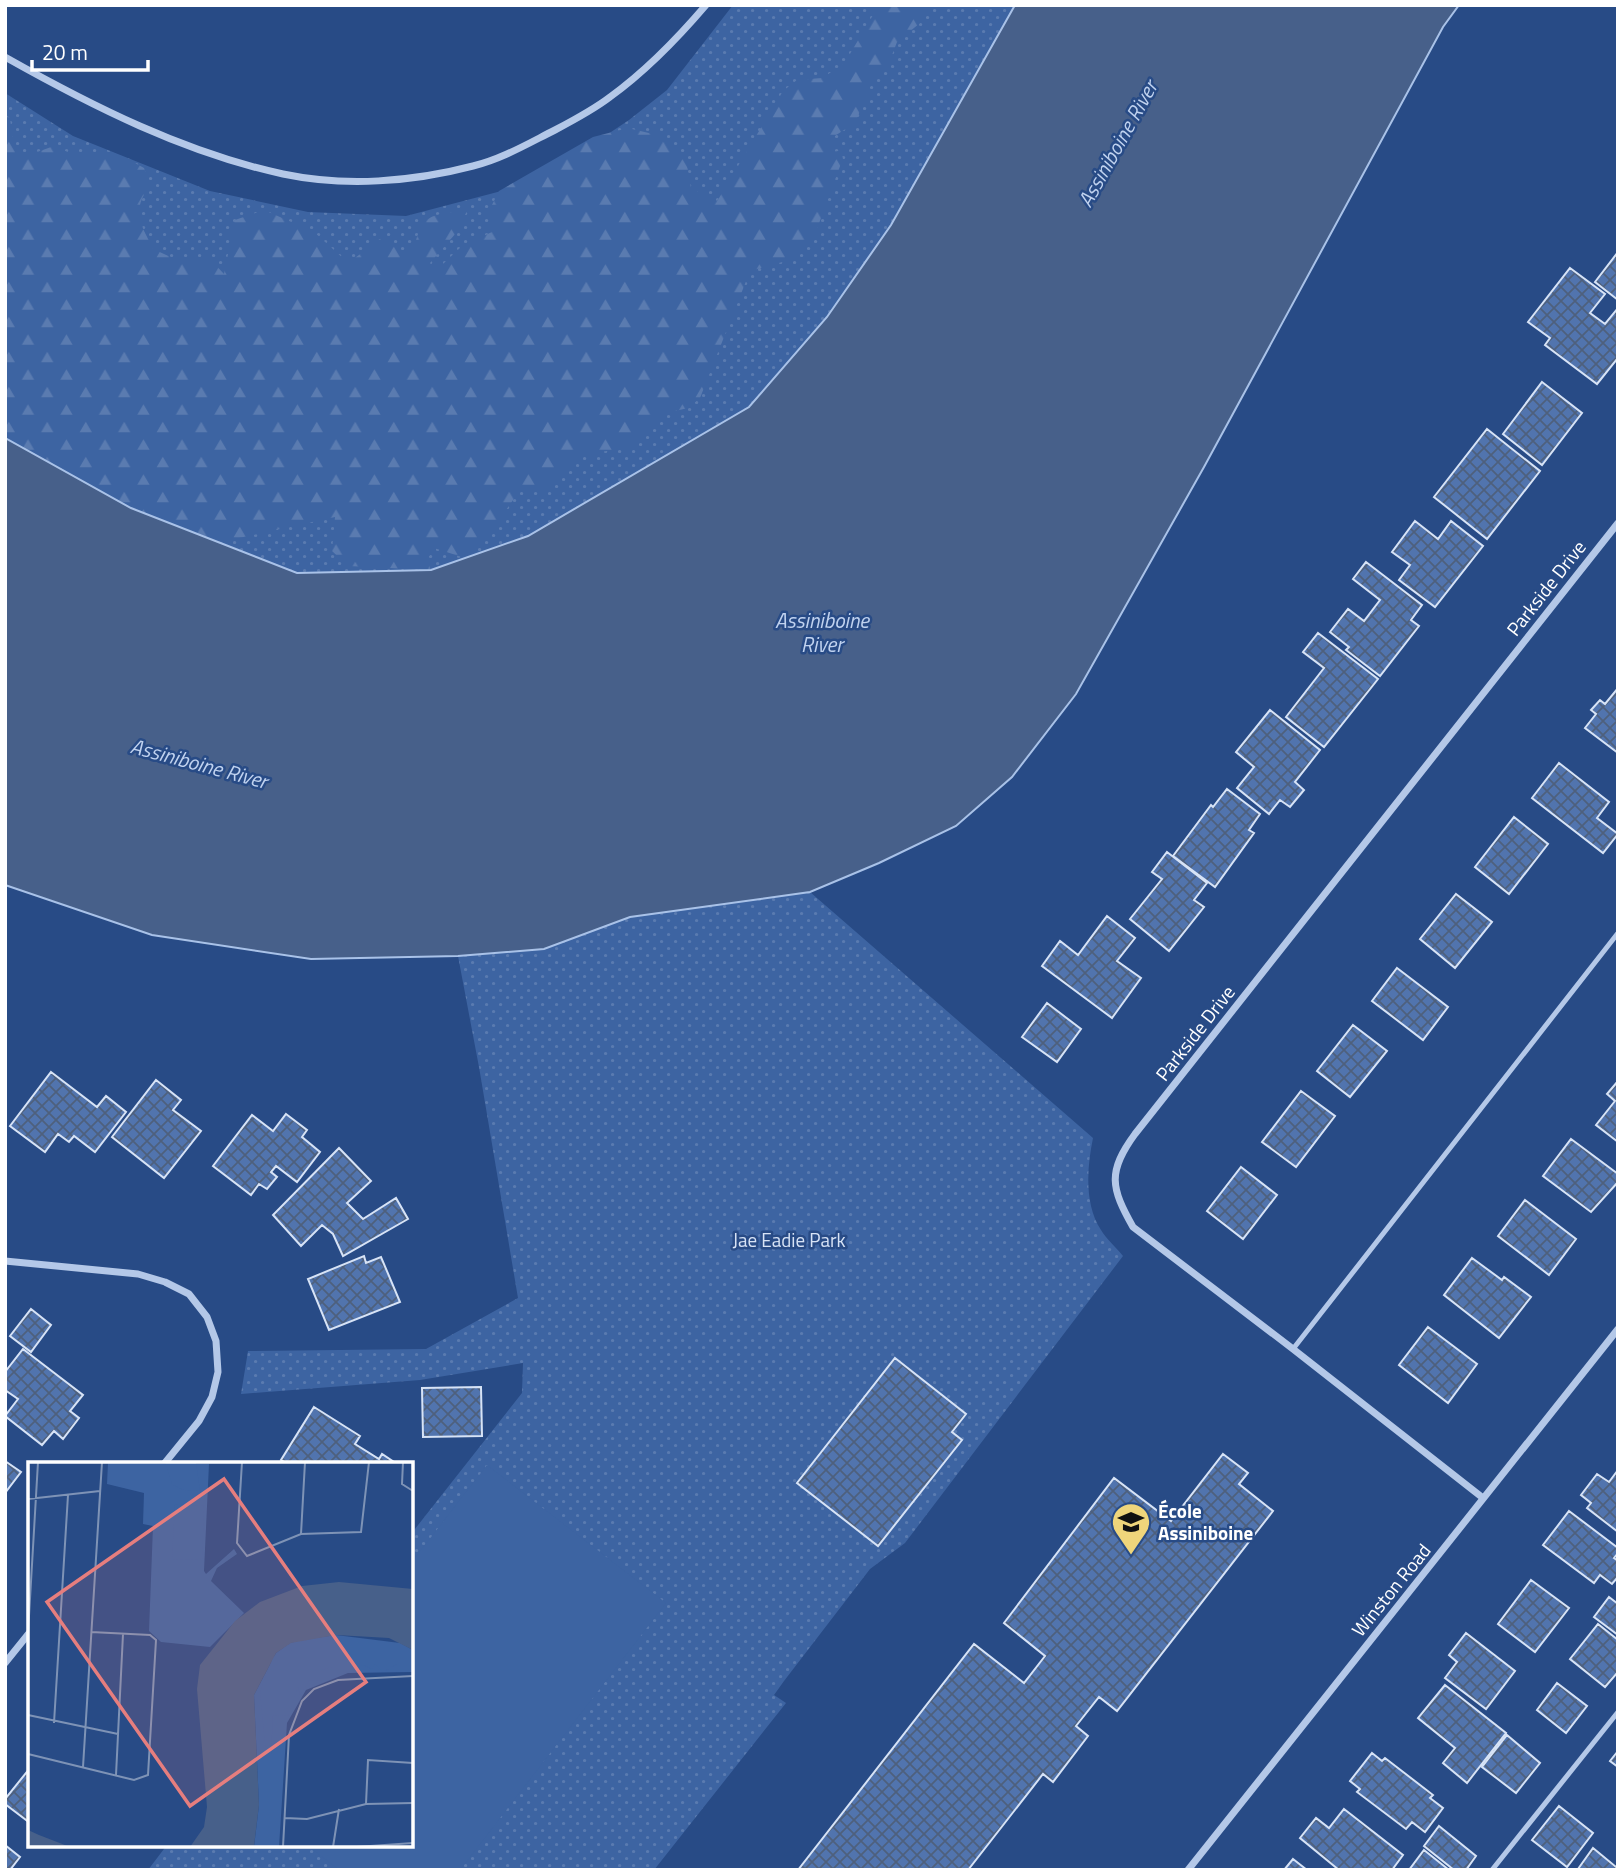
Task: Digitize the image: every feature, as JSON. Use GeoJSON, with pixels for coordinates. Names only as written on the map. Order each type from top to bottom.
{"type":"FeatureCollection","features":[{"type":"Feature","properties":{"kind":"street"},"geometry":{"type":"LineString","coordinates":[[5,57],[111,113],[164,136],[216,154],[284,174],[350,182],[410,179],[475,166],[524,146],[577,118],[609,98],[650,64],[706,5]]}},
{"type":"Feature","properties":{"kind":"street","name":"Parkside Drive"},"geometry":{"type":"LineString","coordinates":[[1483,1498],[1133,1227],[1117,1198],[1114,1174],[1123,1150],[1618,523]]}},
{"type":"Feature","properties":{"kind":"street"},"geometry":{"type":"LineString","coordinates":[[5,1262],[138,1274],[165,1282],[189,1294],[207,1317],[216,1341],[218,1372],[212,1397],[199,1420],[166,1462]]}},
{"type":"Feature","properties":{"kind":"street","name":"Winston Road"},"geometry":{"type":"LineString","coordinates":[[1188,1870],[1618,1329]]}},
{"type":"Feature","properties":{"kind":"street"},"geometry":{"type":"LineString","coordinates":[[5,1663],[28,1634]]}},
{"type":"Feature","properties":{"kind":"lane"},"geometry":{"type":"LineString","coordinates":[[1293,1349],[1618,933]]}},
{"type":"Feature","properties":{"kind":"lane"},"geometry":{"type":"LineString","coordinates":[[1492,1870],[1618,1712]]}},
{"type":"Feature","properties":{"kind":"green space"},"geometry":{"type":"Polygon","coordinates":[[[733,5],[1015,5],[891,225],[827,317],[749,407],[528,536],[431,570],[297,573],[131,508],[5,438],[5,93],[73,136],[210,191],[308,212],[406,216],[536,182],[629,120],[667,90],[733,5]]]}},
{"type":"Feature","properties":{"kind":"green space"},"geometry":{"type":"Polygon","coordinates":[[[879,5],[926,5],[920,23],[897,42],[889,63],[875,75],[855,123],[833,137],[833,152],[838,151],[843,158],[814,237],[793,259],[750,271],[700,398],[688,408],[662,414],[631,447],[576,456],[555,485],[543,492],[522,487],[495,526],[465,558],[434,548],[427,560],[431,570],[348,566],[332,551],[335,517],[221,542],[131,508],[5,438],[5,114],[10,118],[13,144],[26,156],[54,146],[77,156],[106,152],[126,158],[144,168],[150,185],[139,210],[141,224],[153,249],[175,259],[209,258],[224,274],[235,220],[264,210],[314,232],[344,259],[355,258],[385,235],[401,254],[413,252],[420,229],[430,218],[468,209],[456,233],[430,263],[433,267],[443,264],[462,246],[492,232],[489,211],[499,191],[593,137],[628,128],[661,136],[679,152],[687,165],[691,188],[717,201],[783,91],[797,80],[822,78],[844,64],[879,5]]]}},
{"type":"Feature","properties":{"kind":"green space","name":"Jae Eadie Park"},"geometry":{"type":"Polygon","coordinates":[[[810,892],[1093,1138],[1088,1173],[1092,1209],[1103,1233],[1123,1256],[905,1543],[870,1569],[784,1681],[774,1695],[786,1703],[654,1870],[148,1870],[165,1847],[413,1847],[413,1531],[522,1393],[523,1363],[420,1380],[241,1394],[248,1351],[426,1349],[518,1298],[458,956],[544,949],[630,917],[810,892]]]}},
{"type":"Feature","properties":{"kind":"green space"},"geometry":{"type":"Polygon","coordinates":[[[487,1465],[666,1603],[460,1870],[339,1870],[310,1847],[413,1847],[413,1560],[487,1465]]]}},
{"type":"Feature","properties":{"kind":"water","name":"Assiniboine River"},"geometry":{"type":"Polygon","coordinates":[[[1015,5],[1459,5],[1443,27],[1204,467],[1076,694],[1012,777],[956,826],[810,892],[630,917],[544,949],[458,956],[311,959],[152,935],[5,885],[5,438],[131,508],[297,573],[431,570],[528,536],[749,407],[827,317],[891,225],[1015,5]]]}},
{"type":"Feature","properties":{"kind":"building"},"geometry":{"type":"Polygon","coordinates":[[[1618,252],[1618,300],[1595,282],[1618,252]]]}},
{"type":"Feature","properties":{"kind":"building"},"geometry":{"type":"Polygon","coordinates":[[[1570,268],[1605,294],[1590,313],[1605,324],[1618,308],[1618,358],[1597,384],[1545,345],[1550,338],[1528,322],[1570,268]]]}},
{"type":"Feature","properties":{"kind":"building"},"geometry":{"type":"Polygon","coordinates":[[[1542,382],[1582,413],[1542,465],[1503,434],[1542,382]]]}},
{"type":"Feature","properties":{"kind":"building"},"geometry":{"type":"Polygon","coordinates":[[[1487,429],[1540,471],[1487,539],[1434,497],[1487,429]]]}},
{"type":"Feature","properties":{"kind":"building"},"geometry":{"type":"Polygon","coordinates":[[[1415,521],[1438,539],[1451,521],[1483,546],[1435,607],[1399,580],[1410,565],[1392,552],[1415,521]]]}},
{"type":"Feature","properties":{"kind":"building"},"geometry":{"type":"Polygon","coordinates":[[[1366,562],[1422,605],[1411,620],[1419,626],[1380,676],[1346,650],[1349,647],[1330,632],[1348,609],[1364,621],[1380,600],[1353,579],[1366,562]]]}},
{"type":"Feature","properties":{"kind":"building"},"geometry":{"type":"Polygon","coordinates":[[[1318,633],[1378,679],[1324,747],[1286,717],[1324,668],[1303,652],[1318,633]]]}},
{"type":"Feature","properties":{"kind":"building"},"geometry":{"type":"Polygon","coordinates":[[[1618,688],[1618,753],[1585,728],[1596,714],[1591,710],[1600,700],[1605,704],[1618,688]]]}},
{"type":"Feature","properties":{"kind":"building"},"geometry":{"type":"Polygon","coordinates":[[[1270,710],[1320,750],[1295,782],[1304,790],[1290,807],[1280,800],[1269,814],[1237,788],[1254,767],[1236,752],[1270,710]]]}},
{"type":"Feature","properties":{"kind":"building"},"geometry":{"type":"Polygon","coordinates":[[[1559,763],[1609,802],[1597,818],[1618,834],[1603,853],[1532,798],[1559,763]]]}},
{"type":"Feature","properties":{"kind":"building"},"geometry":{"type":"Polygon","coordinates":[[[1227,789],[1260,814],[1249,830],[1254,833],[1215,887],[1173,856],[1211,805],[1213,807],[1227,789]]]}},
{"type":"Feature","properties":{"kind":"building"},"geometry":{"type":"Polygon","coordinates":[[[1514,817],[1548,844],[1509,894],[1475,867],[1514,817]]]}},
{"type":"Feature","properties":{"kind":"building"},"geometry":{"type":"Polygon","coordinates":[[[1167,852],[1207,883],[1194,900],[1204,907],[1169,951],[1130,919],[1162,879],[1152,872],[1167,852]]]}},
{"type":"Feature","properties":{"kind":"building"},"geometry":{"type":"Polygon","coordinates":[[[1456,894],[1492,922],[1455,968],[1420,939],[1456,894]]]}},
{"type":"Feature","properties":{"kind":"building"},"geometry":{"type":"Polygon","coordinates":[[[1107,916],[1135,938],[1117,961],[1141,978],[1112,1018],[1042,966],[1060,941],[1078,955],[1107,916]]]}},
{"type":"Feature","properties":{"kind":"building"},"geometry":{"type":"Polygon","coordinates":[[[1397,968],[1448,1007],[1423,1040],[1372,1001],[1397,968]]]}},
{"type":"Feature","properties":{"kind":"building"},"geometry":{"type":"Polygon","coordinates":[[[1047,1003],[1081,1029],[1057,1062],[1022,1037],[1047,1003]]]}},
{"type":"Feature","properties":{"kind":"building"},"geometry":{"type":"Polygon","coordinates":[[[1353,1025],[1387,1051],[1350,1097],[1317,1071],[1353,1025]]]}},
{"type":"Feature","properties":{"kind":"building"},"geometry":{"type":"Polygon","coordinates":[[[51,1072],[97,1107],[106,1096],[126,1112],[95,1152],[74,1136],[69,1142],[58,1134],[45,1152],[10,1126],[51,1072]]]}},
{"type":"Feature","properties":{"kind":"building"},"geometry":{"type":"Polygon","coordinates":[[[156,1080],[181,1100],[173,1110],[201,1131],[164,1178],[112,1137],[156,1080]]]}},
{"type":"Feature","properties":{"kind":"building"},"geometry":{"type":"Polygon","coordinates":[[[1618,1081],[1618,1142],[1596,1125],[1615,1101],[1607,1094],[1618,1081]]]}},
{"type":"Feature","properties":{"kind":"building"},"geometry":{"type":"Polygon","coordinates":[[[1301,1091],[1335,1116],[1296,1167],[1262,1142],[1301,1091]]]}},
{"type":"Feature","properties":{"kind":"building"},"geometry":{"type":"Polygon","coordinates":[[[286,1114],[307,1130],[302,1137],[320,1152],[297,1182],[276,1166],[271,1172],[277,1177],[267,1189],[259,1184],[251,1195],[213,1166],[252,1115],[273,1131],[286,1114]]]}},
{"type":"Feature","properties":{"kind":"building"},"geometry":{"type":"Polygon","coordinates":[[[1571,1139],[1618,1174],[1618,1182],[1591,1212],[1543,1176],[1571,1139]]]}},
{"type":"Feature","properties":{"kind":"building"},"geometry":{"type":"Polygon","coordinates":[[[339,1148],[371,1181],[347,1203],[363,1219],[396,1198],[408,1219],[343,1256],[333,1234],[322,1225],[301,1246],[273,1215],[339,1148]]]}},
{"type":"Feature","properties":{"kind":"building"},"geometry":{"type":"Polygon","coordinates":[[[1241,1167],[1277,1195],[1243,1239],[1207,1211],[1241,1167]]]}},
{"type":"Feature","properties":{"kind":"building"},"geometry":{"type":"Polygon","coordinates":[[[1525,1200],[1576,1239],[1549,1275],[1498,1236],[1525,1200]]]}},
{"type":"Feature","properties":{"kind":"building"},"geometry":{"type":"Polygon","coordinates":[[[364,1256],[366,1263],[381,1257],[400,1302],[329,1330],[308,1279],[364,1256]]]}},
{"type":"Feature","properties":{"kind":"building"},"geometry":{"type":"Polygon","coordinates":[[[1472,1258],[1531,1297],[1499,1338],[1444,1295],[1472,1258]]]}},
{"type":"Feature","properties":{"kind":"building"},"geometry":{"type":"Polygon","coordinates":[[[31,1309],[51,1325],[31,1352],[10,1336],[31,1309]]]}},
{"type":"Feature","properties":{"kind":"building"},"geometry":{"type":"Polygon","coordinates":[[[1428,1327],[1477,1364],[1448,1403],[1399,1365],[1428,1327]]]}},
{"type":"Feature","properties":{"kind":"building"},"geometry":{"type":"Polygon","coordinates":[[[23,1349],[83,1395],[70,1411],[79,1418],[63,1439],[54,1431],[42,1445],[5,1416],[18,1399],[5,1390],[5,1372],[23,1349]]]}},
{"type":"Feature","properties":{"kind":"building"},"geometry":{"type":"Polygon","coordinates":[[[895,1358],[966,1414],[952,1432],[962,1440],[878,1546],[797,1483],[895,1358]]]}},
{"type":"Feature","properties":{"kind":"building"},"geometry":{"type":"Polygon","coordinates":[[[481,1387],[482,1436],[423,1437],[422,1388],[481,1387]]]}},
{"type":"Feature","properties":{"kind":"building"},"geometry":{"type":"Polygon","coordinates":[[[314,1407],[360,1436],[355,1444],[379,1459],[382,1454],[394,1462],[284,1462],[281,1460],[314,1407]]]}},
{"type":"Feature","properties":{"kind":"building"},"geometry":{"type":"Polygon","coordinates":[[[1223,1454],[1248,1473],[1239,1484],[1273,1511],[1117,1711],[1099,1697],[1076,1726],[1088,1736],[1053,1782],[1043,1774],[968,1870],[798,1870],[974,1644],[1024,1683],[1045,1656],[1004,1623],[1114,1478],[1171,1521],[1223,1454]]]}},
{"type":"Feature","properties":{"kind":"building"},"geometry":{"type":"Polygon","coordinates":[[[5,1461],[21,1472],[5,1493],[5,1461]]]}},
{"type":"Feature","properties":{"kind":"building"},"geometry":{"type":"Polygon","coordinates":[[[1618,1470],[1618,1532],[1587,1508],[1591,1503],[1581,1495],[1597,1474],[1609,1482],[1618,1470]]]}},
{"type":"Feature","properties":{"kind":"building"},"geometry":{"type":"Polygon","coordinates":[[[1569,1511],[1618,1548],[1614,1558],[1618,1561],[1618,1577],[1612,1584],[1600,1575],[1594,1583],[1543,1545],[1569,1511]]]}},
{"type":"Feature","properties":{"kind":"building"},"geometry":{"type":"Polygon","coordinates":[[[1531,1580],[1569,1608],[1535,1652],[1498,1624],[1531,1580]]]}},
{"type":"Feature","properties":{"kind":"building"},"geometry":{"type":"Polygon","coordinates":[[[1609,1597],[1618,1604],[1618,1635],[1594,1617],[1609,1597]]]}},
{"type":"Feature","properties":{"kind":"building"},"geometry":{"type":"Polygon","coordinates":[[[1598,1624],[1618,1640],[1618,1672],[1605,1687],[1570,1659],[1598,1624]]]}},
{"type":"Feature","properties":{"kind":"building"},"geometry":{"type":"Polygon","coordinates":[[[1466,1633],[1515,1671],[1486,1709],[1445,1678],[1457,1662],[1449,1655],[1466,1633]]]}},
{"type":"Feature","properties":{"kind":"building"},"geometry":{"type":"Polygon","coordinates":[[[1557,1683],[1587,1706],[1566,1733],[1537,1710],[1557,1683]]]}},
{"type":"Feature","properties":{"kind":"building"},"geometry":{"type":"Polygon","coordinates":[[[1445,1685],[1506,1733],[1467,1783],[1443,1763],[1455,1748],[1418,1718],[1445,1685]]]}},
{"type":"Feature","properties":{"kind":"building"},"geometry":{"type":"Polygon","coordinates":[[[1507,1735],[1540,1763],[1516,1793],[1482,1767],[1507,1735]]]}},
{"type":"Feature","properties":{"kind":"building"},"geometry":{"type":"Polygon","coordinates":[[[1618,1751],[1618,1767],[1610,1761],[1618,1751]]]}},
{"type":"Feature","properties":{"kind":"building"},"geometry":{"type":"Polygon","coordinates":[[[1372,1753],[1382,1761],[1385,1758],[1433,1795],[1430,1798],[1443,1808],[1425,1832],[1412,1822],[1406,1829],[1357,1792],[1360,1789],[1350,1781],[1372,1753]]]}},
{"type":"Feature","properties":{"kind":"building"},"geometry":{"type":"Polygon","coordinates":[[[28,1770],[28,1821],[5,1804],[5,1799],[28,1770]]]}},
{"type":"Feature","properties":{"kind":"building"},"geometry":{"type":"Polygon","coordinates":[[[1559,1806],[1593,1833],[1567,1867],[1532,1840],[1559,1806]]]}},
{"type":"Feature","properties":{"kind":"building"},"geometry":{"type":"Polygon","coordinates":[[[1344,1809],[1403,1855],[1392,1870],[1339,1870],[1300,1838],[1316,1818],[1329,1828],[1344,1809]]]}},
{"type":"Feature","properties":{"kind":"building"},"geometry":{"type":"Polygon","coordinates":[[[1439,1826],[1476,1856],[1466,1870],[1454,1870],[1424,1846],[1439,1826]]]}},
{"type":"Feature","properties":{"kind":"building"},"geometry":{"type":"Polygon","coordinates":[[[5,1845],[20,1857],[10,1870],[5,1870],[5,1845]]]}},
{"type":"Feature","properties":{"kind":"building"},"geometry":{"type":"Polygon","coordinates":[[[1593,1848],[1616,1867],[1618,1865],[1618,1870],[1578,1869],[1593,1848]]]}},
{"type":"Feature","properties":{"kind":"building"},"geometry":{"type":"Polygon","coordinates":[[[1424,1850],[1449,1870],[1409,1870],[1424,1850]]]}},
{"type":"Feature","properties":{"kind":"building"},"geometry":{"type":"Polygon","coordinates":[[[1293,1859],[1307,1870],[1284,1870],[1293,1859]]]}},
{"type":"Feature","properties":{"kind":"place","name":"École Assiniboine"},"geometry":{"type":"Point","coordinates":[1131,1556]}}]}
